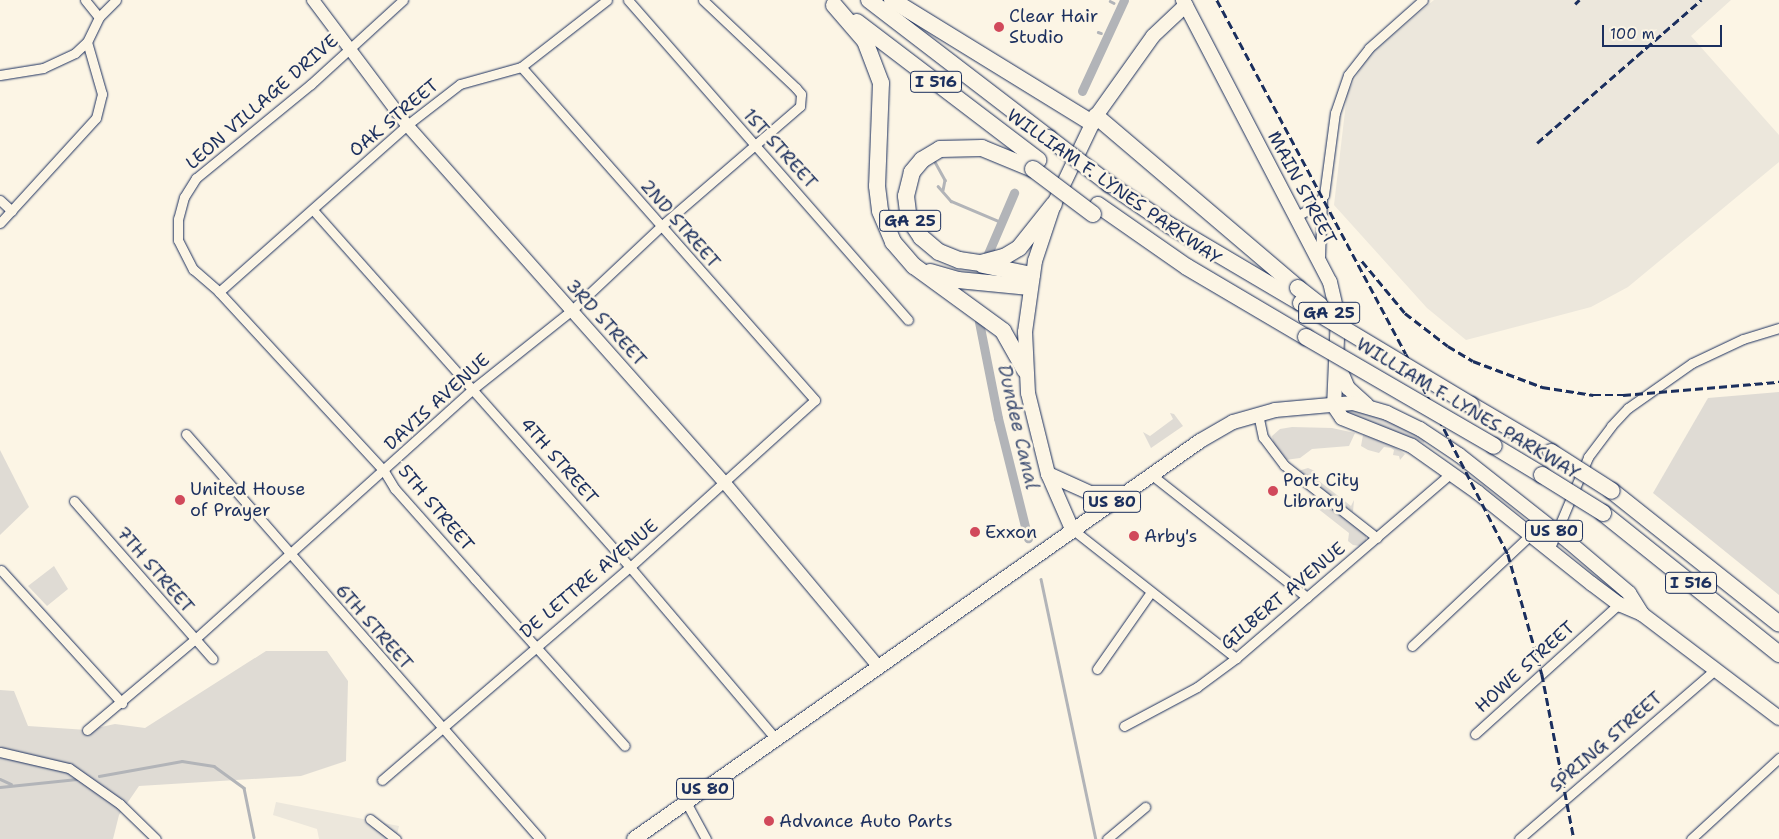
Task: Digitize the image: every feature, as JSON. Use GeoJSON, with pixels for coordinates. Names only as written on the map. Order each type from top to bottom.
{"type":"FeatureCollection","features":[{"type":"Feature","properties":{"kind":"highway","name":"WILLIAM F. LYNES PARKWAY"},"geometry":{"type":"LineString","coordinates":[[869,0],[1109,184],[1169,225],[1299,296]]}},
{"type":"Feature","properties":{"kind":"highway"},"geometry":{"type":"LineString","coordinates":[[892,0],[1064,104],[1096,116]]}},
{"type":"Feature","properties":{"kind":"highway","name":"WILLIAM F. LYNES PARKWAY"},"geometry":{"type":"LineString","coordinates":[[831,3],[1096,210],[1188,268],[1494,446],[1603,513],[1779,654]]}},
{"type":"Feature","properties":{"kind":"highway"},"geometry":{"type":"LineString","coordinates":[[831,3],[865,41],[878,68],[883,98],[876,174],[878,199],[893,242],[914,266],[996,324],[1009,338],[1025,370]]}},
{"type":"Feature","properties":{"kind":"highway","name":"GA 25"},"geometry":{"type":"LineString","coordinates":[[1096,116],[1299,296],[1361,338]]}},
{"type":"Feature","properties":{"kind":"highway","name":"GA 25"},"geometry":{"type":"LineString","coordinates":[[1035,164],[991,150],[964,146],[940,149],[915,168],[906,196],[914,228],[939,252],[965,261],[992,261],[1018,248],[1054,204]]}},
{"type":"Feature","properties":{"kind":"highway"},"geometry":{"type":"LineString","coordinates":[[965,261],[1031,281]]}},
{"type":"Feature","properties":{"kind":"highway"},"geometry":{"type":"LineString","coordinates":[[914,266],[958,280],[1031,281]]}},
{"type":"Feature","properties":{"kind":"highway","name":"WILLIAM F. LYNES PARKWAY"},"geometry":{"type":"LineString","coordinates":[[1361,338],[1551,452],[1612,491],[1779,624]]}},
{"type":"Feature","properties":{"kind":"main road","name":"GA 25"},"geometry":{"type":"LineString","coordinates":[[1054,204],[1096,116],[1152,36],[1184,3]]}},
{"type":"Feature","properties":{"kind":"main road","name":"MAIN STREET"},"geometry":{"type":"LineString","coordinates":[[1184,3],[1295,217],[1322,264],[1338,316],[1334,406]]}},
{"type":"Feature","properties":{"kind":"main road"},"geometry":{"type":"LineString","coordinates":[[1054,204],[1031,281],[1025,370],[1033,419],[1048,474],[1072,529]]}},
{"type":"Feature","properties":{"kind":"main road"},"geometry":{"type":"LineString","coordinates":[[1337,361],[1348,388],[1372,408]]}},
{"type":"Feature","properties":{"kind":"main road","name":"US 80"},"geometry":{"type":"LineString","coordinates":[[634,839],[878,666],[1026,566],[1072,529],[1153,476],[1211,434],[1258,414],[1352,403],[1372,408],[1420,429],[1459,455],[1629,593],[1642,614]]}},
{"type":"Feature","properties":{"kind":"main road","name":"US 80"},"geometry":{"type":"LineString","coordinates":[[1334,406],[1342,418],[1397,438],[1451,473],[1478,492],[1619,604],[1642,614],[1779,718]]}},
{"type":"Feature","properties":{"kind":"main road"},"geometry":{"type":"LineString","coordinates":[[1048,474],[1090,493],[1125,493]]}},
{"type":"Feature","properties":{"kind":"street"},"geometry":{"type":"LineString","coordinates":[[85,0],[99,17]]}},
{"type":"Feature","properties":{"kind":"street"},"geometry":{"type":"LineString","coordinates":[[0,75],[53,64],[75,53],[87,42],[99,17],[116,0]]}},
{"type":"Feature","properties":{"kind":"street","name":"3RD STREET"},"geometry":{"type":"LineString","coordinates":[[313,0],[407,125],[724,482],[878,666]]}},
{"type":"Feature","properties":{"kind":"street","name":"LEON VILLAGE DRIVE"},"geometry":{"type":"LineString","coordinates":[[219,292],[194,270],[178,240],[178,219],[184,197],[196,178],[350,49],[403,0]]}},
{"type":"Feature","properties":{"kind":"street","name":"OAK STREET"},"geometry":{"type":"LineString","coordinates":[[219,292],[407,125],[460,84],[522,67],[607,0]]}},
{"type":"Feature","properties":{"kind":"street","name":"1ST STREET"},"geometry":{"type":"LineString","coordinates":[[628,0],[908,320]]}},
{"type":"Feature","properties":{"kind":"street","name":"DAVIS AVENUE"},"geometry":{"type":"LineString","coordinates":[[87,730],[122,703],[194,640],[288,554],[384,471],[473,388],[572,310],[660,226],[754,143],[800,106],[801,94],[704,0]]}},
{"type":"Feature","properties":{"kind":"street"},"geometry":{"type":"LineString","coordinates":[[1322,264],[1319,236],[1322,199],[1335,113],[1348,75],[1369,48],[1422,0]]}},
{"type":"Feature","properties":{"kind":"street"},"geometry":{"type":"LineString","coordinates":[[0,223],[87,130],[98,111],[101,87],[87,42]]}},
{"type":"Feature","properties":{"kind":"street","name":"2ND STREET"},"geometry":{"type":"LineString","coordinates":[[522,67],[815,400]]}},
{"type":"Feature","properties":{"kind":"street"},"geometry":{"type":"LineString","coordinates":[[1295,217],[1322,199]]}},
{"type":"Feature","properties":{"kind":"street"},"geometry":{"type":"LineString","coordinates":[[0,200],[12,211]]}},
{"type":"Feature","properties":{"kind":"street","name":"4TH STREET"},"geometry":{"type":"LineString","coordinates":[[313,210],[630,567],[775,738]]}},
{"type":"Feature","properties":{"kind":"street","name":"5TH STREET"},"geometry":{"type":"LineString","coordinates":[[219,292],[384,471],[395,489],[625,746]]}},
{"type":"Feature","properties":{"kind":"street"},"geometry":{"type":"LineString","coordinates":[[1549,550],[1588,457],[1611,426],[1628,408],[1692,364],[1743,340],[1779,328]]}},
{"type":"Feature","properties":{"kind":"street","name":"DE LETTRE AVENUE"},"geometry":{"type":"LineString","coordinates":[[382,780],[442,730],[534,646],[630,567],[815,400]]}},
{"type":"Feature","properties":{"kind":"street"},"geometry":{"type":"LineString","coordinates":[[1258,414],[1263,437],[1284,465],[1377,538]]}},
{"type":"Feature","properties":{"kind":"street","name":"6TH STREET"},"geometry":{"type":"LineString","coordinates":[[186,434],[288,554],[540,839]]}},
{"type":"Feature","properties":{"kind":"street","name":"GILBERT AVENUE"},"geometry":{"type":"LineString","coordinates":[[1124,726],[1196,687],[1236,658],[1451,473]]}},
{"type":"Feature","properties":{"kind":"street"},"geometry":{"type":"LineString","coordinates":[[1153,476],[1307,597]]}},
{"type":"Feature","properties":{"kind":"street","name":"7TH STREET"},"geometry":{"type":"LineString","coordinates":[[74,502],[194,640],[213,659]]}},
{"type":"Feature","properties":{"kind":"street"},"geometry":{"type":"LineString","coordinates":[[1072,529],[1236,658]]}},
{"type":"Feature","properties":{"kind":"street"},"geometry":{"type":"LineString","coordinates":[[1412,646],[1530,535]]}},
{"type":"Feature","properties":{"kind":"street"},"geometry":{"type":"LineString","coordinates":[[1,570],[122,703]]}},
{"type":"Feature","properties":{"kind":"street"},"geometry":{"type":"LineString","coordinates":[[1097,668],[1151,592]]}},
{"type":"Feature","properties":{"kind":"street","name":"HOWE STREET"},"geometry":{"type":"LineString","coordinates":[[1474,734],[1619,604]]}},
{"type":"Feature","properties":{"kind":"street","name":"SPRING STREET"},"geometry":{"type":"LineString","coordinates":[[1519,839],[1715,670]]}},
{"type":"Feature","properties":{"kind":"street"},"geometry":{"type":"LineString","coordinates":[[0,752],[70,768],[120,804],[156,839]]}},
{"type":"Feature","properties":{"kind":"street"},"geometry":{"type":"LineString","coordinates":[[1691,839],[1779,758]]}},
{"type":"Feature","properties":{"kind":"street"},"geometry":{"type":"LineString","coordinates":[[686,802],[706,839]]}},
{"type":"Feature","properties":{"kind":"street"},"geometry":{"type":"LineString","coordinates":[[1110,837],[1145,807]]}},
{"type":"Feature","properties":{"kind":"street"},"geometry":{"type":"LineString","coordinates":[[370,819],[396,839]]}},
{"type":"Feature","properties":{"kind":"shaded area"},"geometry":{"type":"Polygon","coordinates":[[[1434,0],[1731,0],[1691,36],[1779,135],[1779,162],[1628,287],[1591,307],[1466,340],[1427,308],[1334,205],[1347,94],[1367,57],[1434,0]]]}},
{"type":"Feature","properties":{"kind":"shaded area"},"geometry":{"type":"Polygon","coordinates":[[[1779,392],[1779,595],[1653,493],[1708,398],[1779,392]]]}},
{"type":"Feature","properties":{"kind":"shaded area"},"geometry":{"type":"Polygon","coordinates":[[[1344,408],[1384,418],[1425,440],[1424,443],[1346,414],[1344,408]]]}},
{"type":"Feature","properties":{"kind":"shaded area"},"geometry":{"type":"Polygon","coordinates":[[[1170,413],[1174,414],[1183,426],[1151,448],[1143,432],[1150,436],[1173,419],[1170,413]]]}},
{"type":"Feature","properties":{"kind":"shaded area"},"geometry":{"type":"Polygon","coordinates":[[[1292,427],[1332,428],[1355,433],[1349,446],[1312,449],[1300,458],[1285,460],[1274,445],[1272,436],[1280,429],[1292,427]]]}},
{"type":"Feature","properties":{"kind":"shaded area"},"geometry":{"type":"Polygon","coordinates":[[[1363,435],[1390,444],[1405,454],[1400,460],[1399,456],[1393,455],[1394,450],[1391,448],[1384,447],[1379,453],[1368,450],[1361,446],[1363,435]]]}},
{"type":"Feature","properties":{"kind":"shaded area"},"geometry":{"type":"Polygon","coordinates":[[[0,450],[29,507],[0,535],[0,450]]]}},
{"type":"Feature","properties":{"kind":"shaded area"},"geometry":{"type":"Polygon","coordinates":[[[1308,468],[1315,471],[1314,477],[1351,506],[1354,500],[1353,512],[1298,471],[1308,468]]]}},
{"type":"Feature","properties":{"kind":"shaded area"},"geometry":{"type":"Polygon","coordinates":[[[1318,498],[1366,535],[1366,541],[1360,546],[1353,545],[1348,541],[1349,533],[1312,504],[1309,507],[1312,499],[1318,498]]]}},
{"type":"Feature","properties":{"kind":"shaded area"},"geometry":{"type":"Polygon","coordinates":[[[54,566],[68,589],[47,606],[28,586],[54,566]]]}},
{"type":"Feature","properties":{"kind":"shaded area"},"geometry":{"type":"Polygon","coordinates":[[[266,651],[327,651],[348,681],[346,761],[301,776],[139,786],[119,815],[113,839],[0,839],[0,690],[14,691],[28,726],[87,730],[115,724],[145,728],[266,651]]]}},
{"type":"Feature","properties":{"kind":"shaded area"},"geometry":{"type":"Polygon","coordinates":[[[276,802],[399,826],[396,839],[319,839],[317,829],[273,815],[276,802]]]}},
{"type":"Feature","properties":{"kind":"waterway","name":"Dundee Canal"},"geometry":{"type":"LineString","coordinates":[[1082,91],[1124,0]]}},
{"type":"Feature","properties":{"kind":"waterway"},"geometry":{"type":"LineString","coordinates":[[1110,1],[1114,3]]}},
{"type":"Feature","properties":{"kind":"waterway"},"geometry":{"type":"LineString","coordinates":[[934,160],[945,180],[943,190]]}},
{"type":"Feature","properties":{"kind":"waterway"},"geometry":{"type":"LineString","coordinates":[[938,186],[951,201],[1001,222]]}},
{"type":"Feature","properties":{"kind":"waterway","name":"Dundee Canal"},"geometry":{"type":"LineString","coordinates":[[987,256],[1014,193]]}},
{"type":"Feature","properties":{"kind":"waterway","name":"Dundee Canal"},"geometry":{"type":"LineString","coordinates":[[979,322],[998,418],[1028,538]]}},
{"type":"Feature","properties":{"kind":"waterway"},"geometry":{"type":"LineString","coordinates":[[1041,579],[1096,839]]}},
{"type":"Feature","properties":{"kind":"waterway"},"geometry":{"type":"LineString","coordinates":[[99,776],[182,761],[214,766],[244,788],[254,837]]}},
{"type":"Feature","properties":{"kind":"waterway"},"geometry":{"type":"LineString","coordinates":[[0,779],[11,784]]}},
{"type":"Feature","properties":{"kind":"waterway"},"geometry":{"type":"LineString","coordinates":[[0,787],[77,779]]}},
{"type":"Feature","properties":{"kind":"railway"},"geometry":{"type":"LineString","coordinates":[[1217,0],[1406,354],[1508,554],[1542,674],[1574,839]]}},
{"type":"Feature","properties":{"kind":"railway"},"geometry":{"type":"LineString","coordinates":[[1575,4],[1579,0]]}},
{"type":"Feature","properties":{"kind":"railway"},"geometry":{"type":"LineString","coordinates":[[1537,143],[1701,0]]}},
{"type":"Feature","properties":{"kind":"railway"},"geometry":{"type":"LineString","coordinates":[[1362,261],[1405,313],[1448,346],[1473,361],[1542,387],[1593,395],[1623,395],[1779,382]]}},
{"type":"Feature","properties":{"kind":"place","name":"Clear Hair Studio"},"geometry":{"type":"Point","coordinates":[999,27]}},
{"type":"Feature","properties":{"kind":"place","name":"Port City Library"},"geometry":{"type":"Point","coordinates":[1273,491]}},
{"type":"Feature","properties":{"kind":"place","name":"United House of Prayer"},"geometry":{"type":"Point","coordinates":[180,500]}},
{"type":"Feature","properties":{"kind":"place","name":"Exxon"},"geometry":{"type":"Point","coordinates":[975,532]}},
{"type":"Feature","properties":{"kind":"place","name":"Arby's"},"geometry":{"type":"Point","coordinates":[1134,536]}},
{"type":"Feature","properties":{"kind":"place","name":"Advance Auto Parts"},"geometry":{"type":"Point","coordinates":[769,821]}}]}
